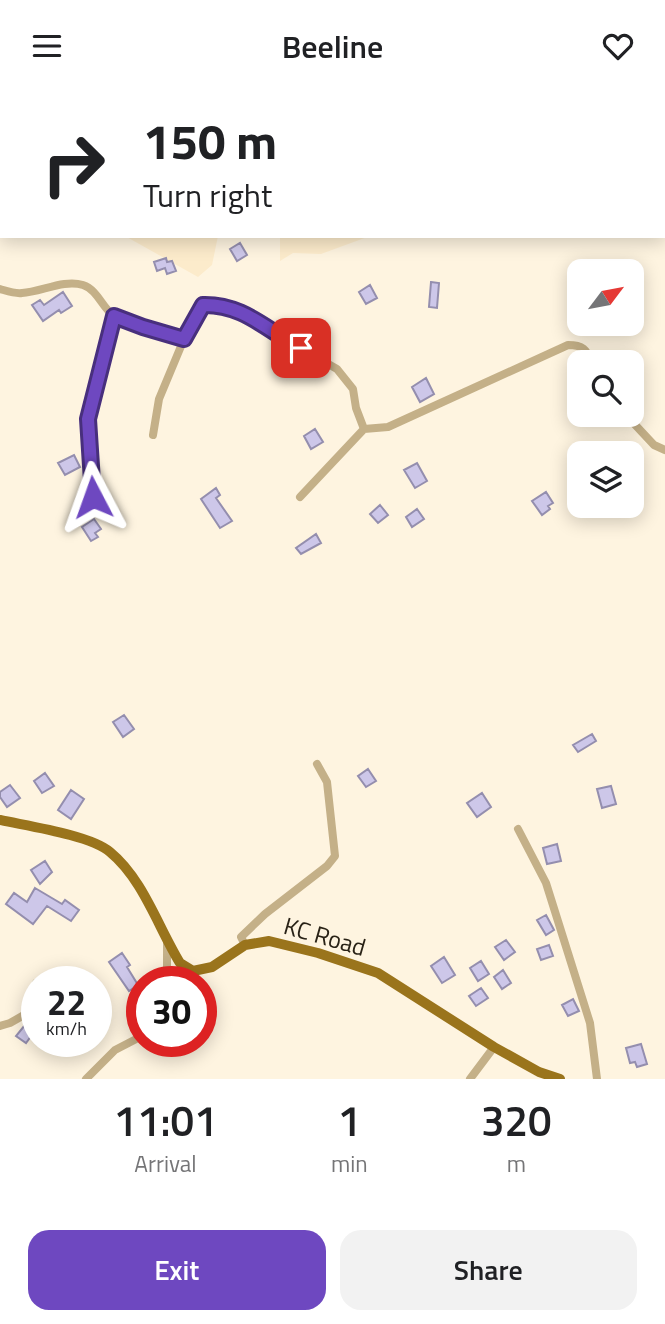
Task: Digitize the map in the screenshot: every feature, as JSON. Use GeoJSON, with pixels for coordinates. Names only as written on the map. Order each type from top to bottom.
{"type":"FeatureCollection","features":[{"type":"Feature","properties":{"kind":"main road","name":"KC Road"},"geometry":{"type":"LineString","coordinates":[[0,820],[93,843],[109,851],[135,882],[180,963],[193,971],[212,967],[245,945],[269,941],[318,953],[378,973],[494,1047],[539,1072],[560,1079]]}},
{"type":"Feature","properties":{"kind":"street"},"geometry":{"type":"LineString","coordinates":[[0,289],[19,294],[82,284],[91,289],[114,316],[184,339]]}},
{"type":"Feature","properties":{"kind":"street"},"geometry":{"type":"LineString","coordinates":[[153,435],[159,399],[184,339],[203,305],[220,305],[242,312],[337,369],[353,389],[356,408],[364,429]]}},
{"type":"Feature","properties":{"kind":"street"},"geometry":{"type":"LineString","coordinates":[[93,497],[88,419],[114,316]]}},
{"type":"Feature","properties":{"kind":"street"},"geometry":{"type":"LineString","coordinates":[[300,496],[364,429],[388,427],[568,345],[579,345],[586,350]]}},
{"type":"Feature","properties":{"kind":"street"},"geometry":{"type":"LineString","coordinates":[[637,427],[654,445],[665,450]]}},
{"type":"Feature","properties":{"kind":"street"},"geometry":{"type":"LineString","coordinates":[[245,945],[241,937],[327,866],[335,856],[327,782],[317,764]]}},
{"type":"Feature","properties":{"kind":"street"},"geometry":{"type":"LineString","coordinates":[[518,829],[546,883],[590,1023],[597,1079]]}},
{"type":"Feature","properties":{"kind":"street"},"geometry":{"type":"LineString","coordinates":[[167,941],[167,966]]}},
{"type":"Feature","properties":{"kind":"street"},"geometry":{"type":"LineString","coordinates":[[0,1025],[21,1017]]}},
{"type":"Feature","properties":{"kind":"street"},"geometry":{"type":"LineString","coordinates":[[86,1079],[115,1050],[126,1044]]}},
{"type":"Feature","properties":{"kind":"street"},"geometry":{"type":"LineString","coordinates":[[470,1079],[494,1047]]}},
{"type":"Feature","properties":{"kind":"shaded area"},"geometry":{"type":"Polygon","coordinates":[[[129,238],[218,238],[212,265],[198,277],[129,238]]]}},
{"type":"Feature","properties":{"kind":"shaded area"},"geometry":{"type":"Polygon","coordinates":[[[280,238],[365,238],[321,254],[293,253],[280,261],[280,238]]]}},
{"type":"Feature","properties":{"kind":"building"},"geometry":{"type":"Polygon","coordinates":[[[240,243],[247,255],[237,261],[230,249],[240,243]]]}},
{"type":"Feature","properties":{"kind":"building"},"geometry":{"type":"Polygon","coordinates":[[[166,258],[167,262],[172,261],[176,271],[167,274],[165,268],[157,271],[154,262],[166,258]]]}},
{"type":"Feature","properties":{"kind":"building"},"geometry":{"type":"Polygon","coordinates":[[[431,282],[439,283],[437,308],[429,307],[431,282]]]}},
{"type":"Feature","properties":{"kind":"building"},"geometry":{"type":"Polygon","coordinates":[[[370,285],[377,298],[366,304],[359,292],[370,285]]]}},
{"type":"Feature","properties":{"kind":"building"},"geometry":{"type":"Polygon","coordinates":[[[63,292],[72,306],[61,313],[59,310],[43,321],[32,305],[40,300],[44,305],[63,292]]]}},
{"type":"Feature","properties":{"kind":"building"},"geometry":{"type":"Polygon","coordinates":[[[426,378],[434,394],[420,402],[412,387],[426,378]]]}},
{"type":"Feature","properties":{"kind":"building"},"geometry":{"type":"Polygon","coordinates":[[[315,429],[323,442],[311,449],[304,436],[315,429]]]}},
{"type":"Feature","properties":{"kind":"building"},"geometry":{"type":"Polygon","coordinates":[[[74,455],[80,467],[65,475],[58,463],[74,455]]]}},
{"type":"Feature","properties":{"kind":"building"},"geometry":{"type":"Polygon","coordinates":[[[417,463],[427,481],[415,488],[404,470],[417,463]]]}},
{"type":"Feature","properties":{"kind":"building"},"geometry":{"type":"Polygon","coordinates":[[[216,488],[220,495],[216,498],[232,521],[220,528],[201,499],[216,488]]]}},
{"type":"Feature","properties":{"kind":"building"},"geometry":{"type":"Polygon","coordinates":[[[546,492],[553,503],[542,515],[532,501],[546,492]]]}},
{"type":"Feature","properties":{"kind":"building"},"geometry":{"type":"Polygon","coordinates":[[[380,505],[388,515],[378,523],[370,514],[380,505]]]}},
{"type":"Feature","properties":{"kind":"building"},"geometry":{"type":"Polygon","coordinates":[[[417,509],[424,519],[412,527],[406,517],[417,509]]]}},
{"type":"Feature","properties":{"kind":"building"},"geometry":{"type":"Polygon","coordinates":[[[94,519],[101,529],[95,533],[98,537],[91,541],[82,527],[94,519]]]}},
{"type":"Feature","properties":{"kind":"building"},"geometry":{"type":"Polygon","coordinates":[[[316,534],[321,543],[301,554],[296,548],[316,534]]]}},
{"type":"Feature","properties":{"kind":"building"},"geometry":{"type":"Polygon","coordinates":[[[124,715],[134,729],[123,737],[113,722],[124,715]]]}},
{"type":"Feature","properties":{"kind":"building"},"geometry":{"type":"Polygon","coordinates":[[[592,734],[596,741],[578,752],[573,745],[592,734]]]}},
{"type":"Feature","properties":{"kind":"building"},"geometry":{"type":"Polygon","coordinates":[[[368,769],[376,781],[366,787],[358,776],[368,769]]]}},
{"type":"Feature","properties":{"kind":"building"},"geometry":{"type":"Polygon","coordinates":[[[45,773],[54,786],[42,793],[34,781],[45,773]]]}},
{"type":"Feature","properties":{"kind":"building"},"geometry":{"type":"Polygon","coordinates":[[[10,785],[20,798],[7,807],[0,797],[0,792],[10,785]]]}},
{"type":"Feature","properties":{"kind":"building"},"geometry":{"type":"Polygon","coordinates":[[[611,786],[616,804],[602,808],[597,789],[611,786]]]}},
{"type":"Feature","properties":{"kind":"building"},"geometry":{"type":"Polygon","coordinates":[[[71,790],[84,799],[71,819],[58,810],[71,790]]]}},
{"type":"Feature","properties":{"kind":"building"},"geometry":{"type":"Polygon","coordinates":[[[482,793],[491,807],[477,817],[467,803],[482,793]]]}},
{"type":"Feature","properties":{"kind":"building"},"geometry":{"type":"Polygon","coordinates":[[[557,844],[561,861],[547,864],[543,848],[557,844]]]}},
{"type":"Feature","properties":{"kind":"building"},"geometry":{"type":"Polygon","coordinates":[[[45,861],[52,872],[40,884],[31,870],[45,861]]]}},
{"type":"Feature","properties":{"kind":"building"},"geometry":{"type":"Polygon","coordinates":[[[35,888],[62,904],[65,900],[79,910],[71,921],[47,906],[33,924],[6,904],[14,893],[27,902],[35,888]]]}},
{"type":"Feature","properties":{"kind":"building"},"geometry":{"type":"Polygon","coordinates":[[[546,915],[554,930],[546,935],[537,920],[546,915]]]}},
{"type":"Feature","properties":{"kind":"building"},"geometry":{"type":"Polygon","coordinates":[[[506,940],[515,952],[504,960],[495,947],[506,940]]]}},
{"type":"Feature","properties":{"kind":"building"},"geometry":{"type":"Polygon","coordinates":[[[549,945],[553,956],[541,960],[537,949],[549,945]]]}},
{"type":"Feature","properties":{"kind":"building"},"geometry":{"type":"Polygon","coordinates":[[[122,953],[130,965],[126,966],[126,987],[112,966],[109,962],[122,953]]]}},
{"type":"Feature","properties":{"kind":"building"},"geometry":{"type":"Polygon","coordinates":[[[444,957],[455,975],[442,983],[431,966],[444,957]]]}},
{"type":"Feature","properties":{"kind":"building"},"geometry":{"type":"Polygon","coordinates":[[[481,961],[489,974],[478,981],[470,968],[481,961]]]}},
{"type":"Feature","properties":{"kind":"building"},"geometry":{"type":"Polygon","coordinates":[[[503,970],[511,983],[502,989],[494,977],[503,970]]]}},
{"type":"Feature","properties":{"kind":"building"},"geometry":{"type":"Polygon","coordinates":[[[481,988],[488,998],[476,1006],[469,996],[481,988]]]}},
{"type":"Feature","properties":{"kind":"building"},"geometry":{"type":"Polygon","coordinates":[[[573,999],[579,1011],[568,1016],[562,1005],[573,999]]]}},
{"type":"Feature","properties":{"kind":"building"},"geometry":{"type":"Polygon","coordinates":[[[641,1044],[647,1064],[637,1067],[635,1062],[630,1063],[626,1048],[641,1044]]]}},
{"type":"Feature","properties":{"kind":"route"},"geometry":{"type":"LineString","coordinates":[[93,497],[88,419],[114,316],[184,339],[203,305],[220,305],[242,312],[301,348]]}}]}
